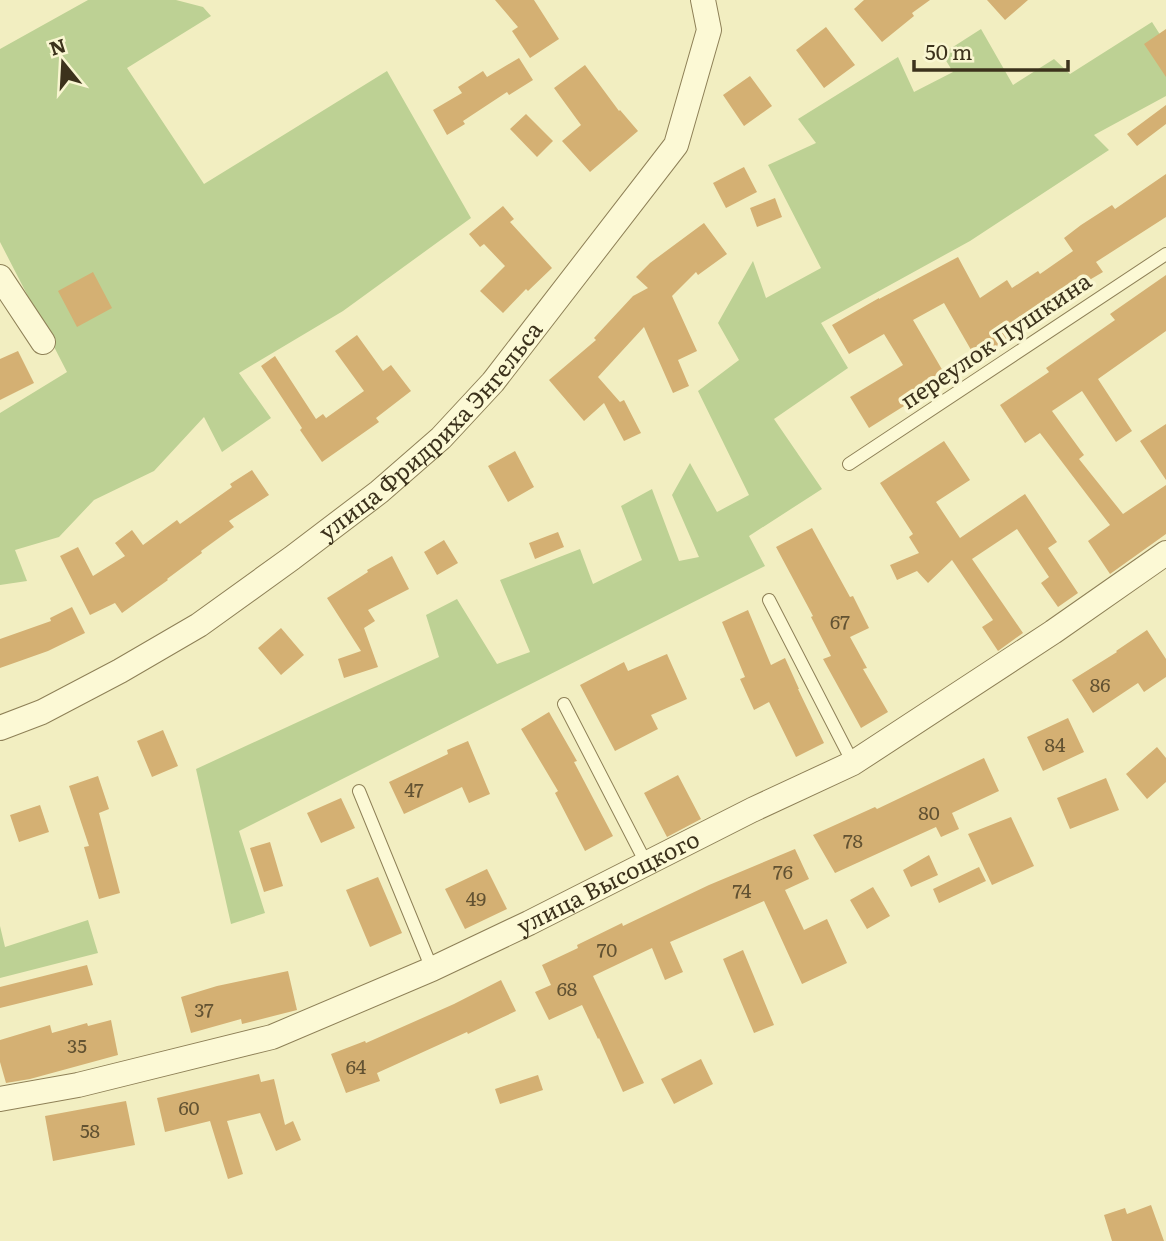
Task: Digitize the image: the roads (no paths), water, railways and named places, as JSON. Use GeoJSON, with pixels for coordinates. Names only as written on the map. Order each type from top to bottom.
{"type":"FeatureCollection","features":[{"type":"Feature","properties":{"kind":"street","name":"улица Фридриха Энгельса"},"geometry":{"type":"LineString","coordinates":[[0,729],[42,712],[199,625],[379,492],[441,438],[492,382],[676,145],[709,30],[704,0]]}},
{"type":"Feature","properties":{"kind":"street"},"geometry":{"type":"LineString","coordinates":[[0,277],[43,342]]}},
{"type":"Feature","properties":{"kind":"street","name":"улица Высоцкого"},"geometry":{"type":"LineString","coordinates":[[0,1099],[78,1085],[272,1037],[432,970],[853,762],[1053,632],[1166,552]]}},
{"type":"Feature","properties":{"kind":"lane","name":"переулок Пушкина"},"geometry":{"type":"LineString","coordinates":[[849,464],[1166,254]]}},
{"type":"Feature","properties":{"kind":"lane"},"geometry":{"type":"LineString","coordinates":[[769,600],[853,762]]}},
{"type":"Feature","properties":{"kind":"lane"},"geometry":{"type":"LineString","coordinates":[[564,704],[646,863]]}},
{"type":"Feature","properties":{"kind":"lane"},"geometry":{"type":"LineString","coordinates":[[359,791],[432,970]]}}]}
